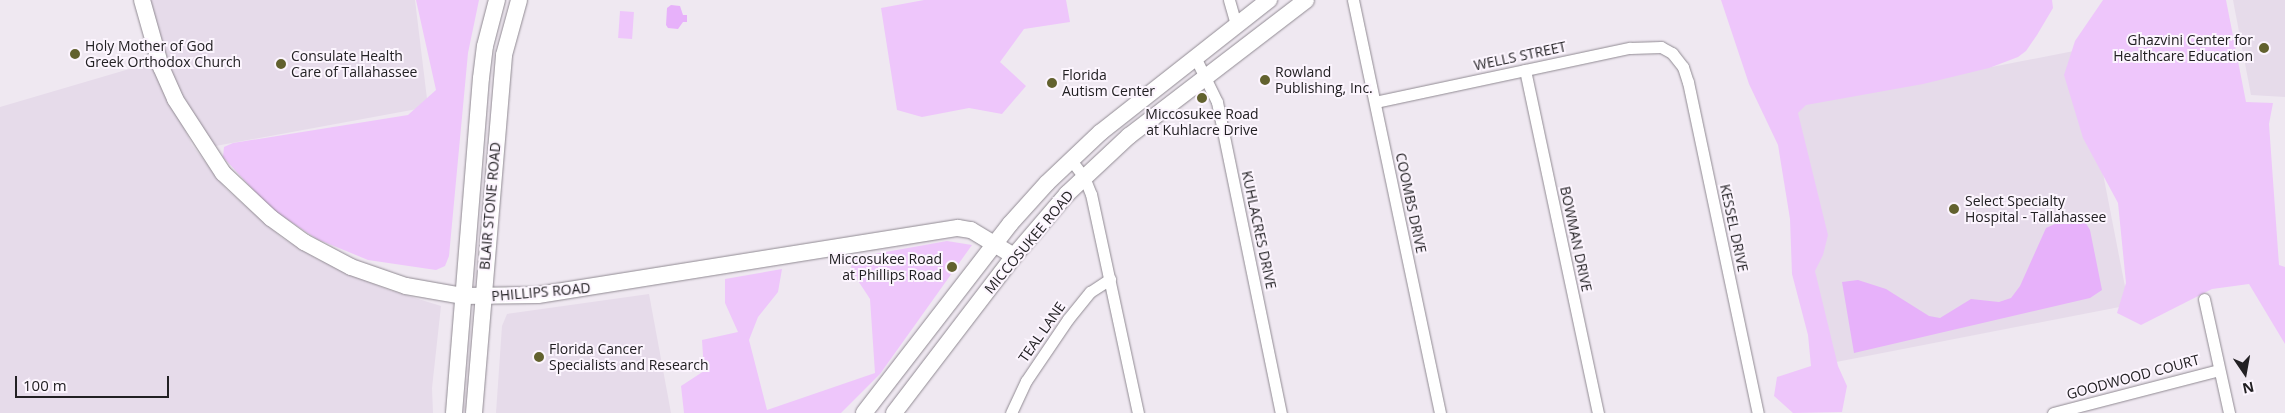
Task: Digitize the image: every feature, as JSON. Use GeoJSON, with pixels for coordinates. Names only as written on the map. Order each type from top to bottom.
{"type":"FeatureCollection","features":[{"type":"Feature","properties":{"kind":"street","name":"PHILLIPS ROAD"},"geometry":{"type":"LineString","coordinates":[[142,0],[161,67],[175,99],[208,154],[242,194],[304,242],[342,263],[406,286],[462,296],[538,295],[958,228],[972,230],[1014,256]]}},
{"type":"Feature","properties":{"kind":"street","name":"BLAIR STONE ROAD"},"geometry":{"type":"LineString","coordinates":[[454,413],[462,296],[485,46],[497,0]]}},
{"type":"Feature","properties":{"kind":"street","name":"BLAIR STONE ROAD"},"geometry":{"type":"LineString","coordinates":[[474,413],[482,297],[504,55],[519,0]]}},
{"type":"Feature","properties":{"kind":"street"},"geometry":{"type":"LineString","coordinates":[[1229,0],[1236,25]]}},
{"type":"Feature","properties":{"kind":"street","name":"MICCOSUKEE ROAD"},"geometry":{"type":"LineString","coordinates":[[864,413],[1010,224],[1071,160],[1101,132],[1195,56],[1269,0]]}},
{"type":"Feature","properties":{"kind":"street","name":"MICCOSUKEE ROAD"},"geometry":{"type":"LineString","coordinates":[[894,413],[1014,256],[1084,177],[1129,136],[1306,0]]}},
{"type":"Feature","properties":{"kind":"street","name":"COOMBS DRIVE"},"geometry":{"type":"LineString","coordinates":[[1353,0],[1440,413]]}},
{"type":"Feature","properties":{"kind":"street","name":"WELLS STREET"},"geometry":{"type":"LineString","coordinates":[[1375,102],[1630,48],[1661,46],[1672,53]]}},
{"type":"Feature","properties":{"kind":"street","name":"KESSEL DRIVE"},"geometry":{"type":"LineString","coordinates":[[1672,53],[1683,66],[1688,82],[1758,413]]}},
{"type":"Feature","properties":{"kind":"street","name":"KUHLACRES DRIVE"},"geometry":{"type":"LineString","coordinates":[[1195,56],[1207,76],[1217,102],[1281,413]]}},
{"type":"Feature","properties":{"kind":"street","name":"BOWMAN DRIVE"},"geometry":{"type":"LineString","coordinates":[[1525,70],[1598,413]]}},
{"type":"Feature","properties":{"kind":"street"},"geometry":{"type":"LineString","coordinates":[[1071,160],[1084,177],[1110,279],[1138,413]]}},
{"type":"Feature","properties":{"kind":"street","name":"TEAL LANE"},"geometry":{"type":"LineString","coordinates":[[1011,413],[1026,381],[1068,320],[1090,292],[1110,279]]}},
{"type":"Feature","properties":{"kind":"street"},"geometry":{"type":"LineString","coordinates":[[2204,298],[2229,413]]}},
{"type":"Feature","properties":{"kind":"street","name":"GOODWOOD COURT"},"geometry":{"type":"LineString","coordinates":[[2053,413],[2219,370]]}},
{"type":"Feature","properties":{"kind":"shaded area"},"geometry":{"type":"Polygon","coordinates":[[[148,0],[415,0],[428,107],[210,147],[173,79],[148,0]]]}},
{"type":"Feature","properties":{"kind":"shaded area"},"geometry":{"type":"Polygon","coordinates":[[[416,0],[479,0],[468,53],[449,256],[445,266],[436,270],[368,260],[317,239],[270,208],[223,157],[224,147],[233,143],[408,115],[436,90],[416,0]]]}},
{"type":"Feature","properties":{"kind":"shaded area"},"geometry":{"type":"Polygon","coordinates":[[[924,0],[1066,0],[1070,22],[1024,29],[1000,62],[1026,86],[1002,114],[969,108],[922,117],[897,110],[881,8],[924,0]]]}},
{"type":"Feature","properties":{"kind":"shaded area"},"geometry":{"type":"Polygon","coordinates":[[[1721,0],[2052,0],[2053,8],[2037,35],[2026,51],[2018,57],[1989,68],[1923,84],[1806,105],[1798,113],[1828,235],[1823,255],[1815,271],[1838,366],[1847,386],[1842,412],[1793,413],[1774,396],[1777,377],[1811,366],[1808,335],[1792,274],[1790,219],[1778,145],[1749,84],[1721,0]]]}},
{"type":"Feature","properties":{"kind":"shaded area"},"geometry":{"type":"Polygon","coordinates":[[[2103,0],[2226,0],[2246,102],[2273,103],[2269,124],[2279,265],[2285,267],[2285,344],[2249,284],[2212,289],[2141,325],[2117,313],[2126,283],[2118,203],[2083,138],[2064,75],[2075,41],[2103,0]]]}},
{"type":"Feature","properties":{"kind":"shaded area","name":"Ghazvini Center for Healthcare Education"},"geometry":{"type":"Polygon","coordinates":[[[2233,0],[2285,0],[2285,97],[2251,95],[2233,0]]]}},
{"type":"Feature","properties":{"kind":"shaded area"},"geometry":{"type":"Polygon","coordinates":[[[671,5],[680,6],[683,15],[687,15],[687,22],[683,22],[678,29],[668,28],[666,25],[667,8],[671,5]]]}},
{"type":"Feature","properties":{"kind":"shaded area"},"geometry":{"type":"Polygon","coordinates":[[[620,11],[634,12],[632,39],[618,38],[620,11]]]}},
{"type":"Feature","properties":{"kind":"shaded area","name":"Select Specialty Hospital - Tallahassee"},"geometry":{"type":"Polygon","coordinates":[[[2079,50],[2129,305],[1827,364],[1778,109],[2079,50]]]}},
{"type":"Feature","properties":{"kind":"shaded area"},"geometry":{"type":"Polygon","coordinates":[[[153,62],[192,145],[226,189],[282,238],[317,259],[386,289],[441,306],[432,388],[433,413],[0,413],[0,107],[153,62]]]}},
{"type":"Feature","properties":{"kind":"shaded area"},"geometry":{"type":"Polygon","coordinates":[[[2082,217],[2090,230],[2102,290],[2090,298],[1854,353],[1842,282],[1858,280],[1886,289],[1929,316],[1940,318],[1971,299],[1999,302],[2011,298],[2020,286],[2046,228],[2068,218],[2082,217]]]}},
{"type":"Feature","properties":{"kind":"shaded area"},"geometry":{"type":"Polygon","coordinates":[[[947,241],[972,245],[880,374],[841,413],[684,413],[681,386],[704,371],[702,340],[738,332],[725,303],[725,279],[782,269],[778,292],[758,317],[749,340],[767,410],[875,373],[870,299],[851,270],[852,258],[947,241]]]}},
{"type":"Feature","properties":{"kind":"shaded area"},"geometry":{"type":"Polygon","coordinates":[[[649,294],[671,413],[496,413],[502,326],[507,314],[649,294]]]}},
{"type":"Feature","properties":{"kind":"place","name":"Ghazvini Center for Healthcare Education"},"geometry":{"type":"Point","coordinates":[2264,48]}},
{"type":"Feature","properties":{"kind":"place","name":"Holy Mother of God Greek Orthodox Church"},"geometry":{"type":"Point","coordinates":[75,54]}},
{"type":"Feature","properties":{"kind":"place","name":"Consulate Health Care of Tallahassee"},"geometry":{"type":"Point","coordinates":[281,64]}},
{"type":"Feature","properties":{"kind":"place","name":"Rowland Publishing, Inc."},"geometry":{"type":"Point","coordinates":[1265,80]}},
{"type":"Feature","properties":{"kind":"place","name":"Florida Autism Center"},"geometry":{"type":"Point","coordinates":[1052,83]}},
{"type":"Feature","properties":{"kind":"place","name":"Miccosukee Road at Kuhlacre Drive"},"geometry":{"type":"Point","coordinates":[1202,98]}},
{"type":"Feature","properties":{"kind":"place","name":"Select Specialty Hospital - Tallahassee"},"geometry":{"type":"Point","coordinates":[1954,209]}},
{"type":"Feature","properties":{"kind":"place","name":"Miccosukee Road at Phillips Road"},"geometry":{"type":"Point","coordinates":[952,267]}},
{"type":"Feature","properties":{"kind":"place","name":"Florida Cancer Specialists and Research"},"geometry":{"type":"Point","coordinates":[539,357]}}]}
